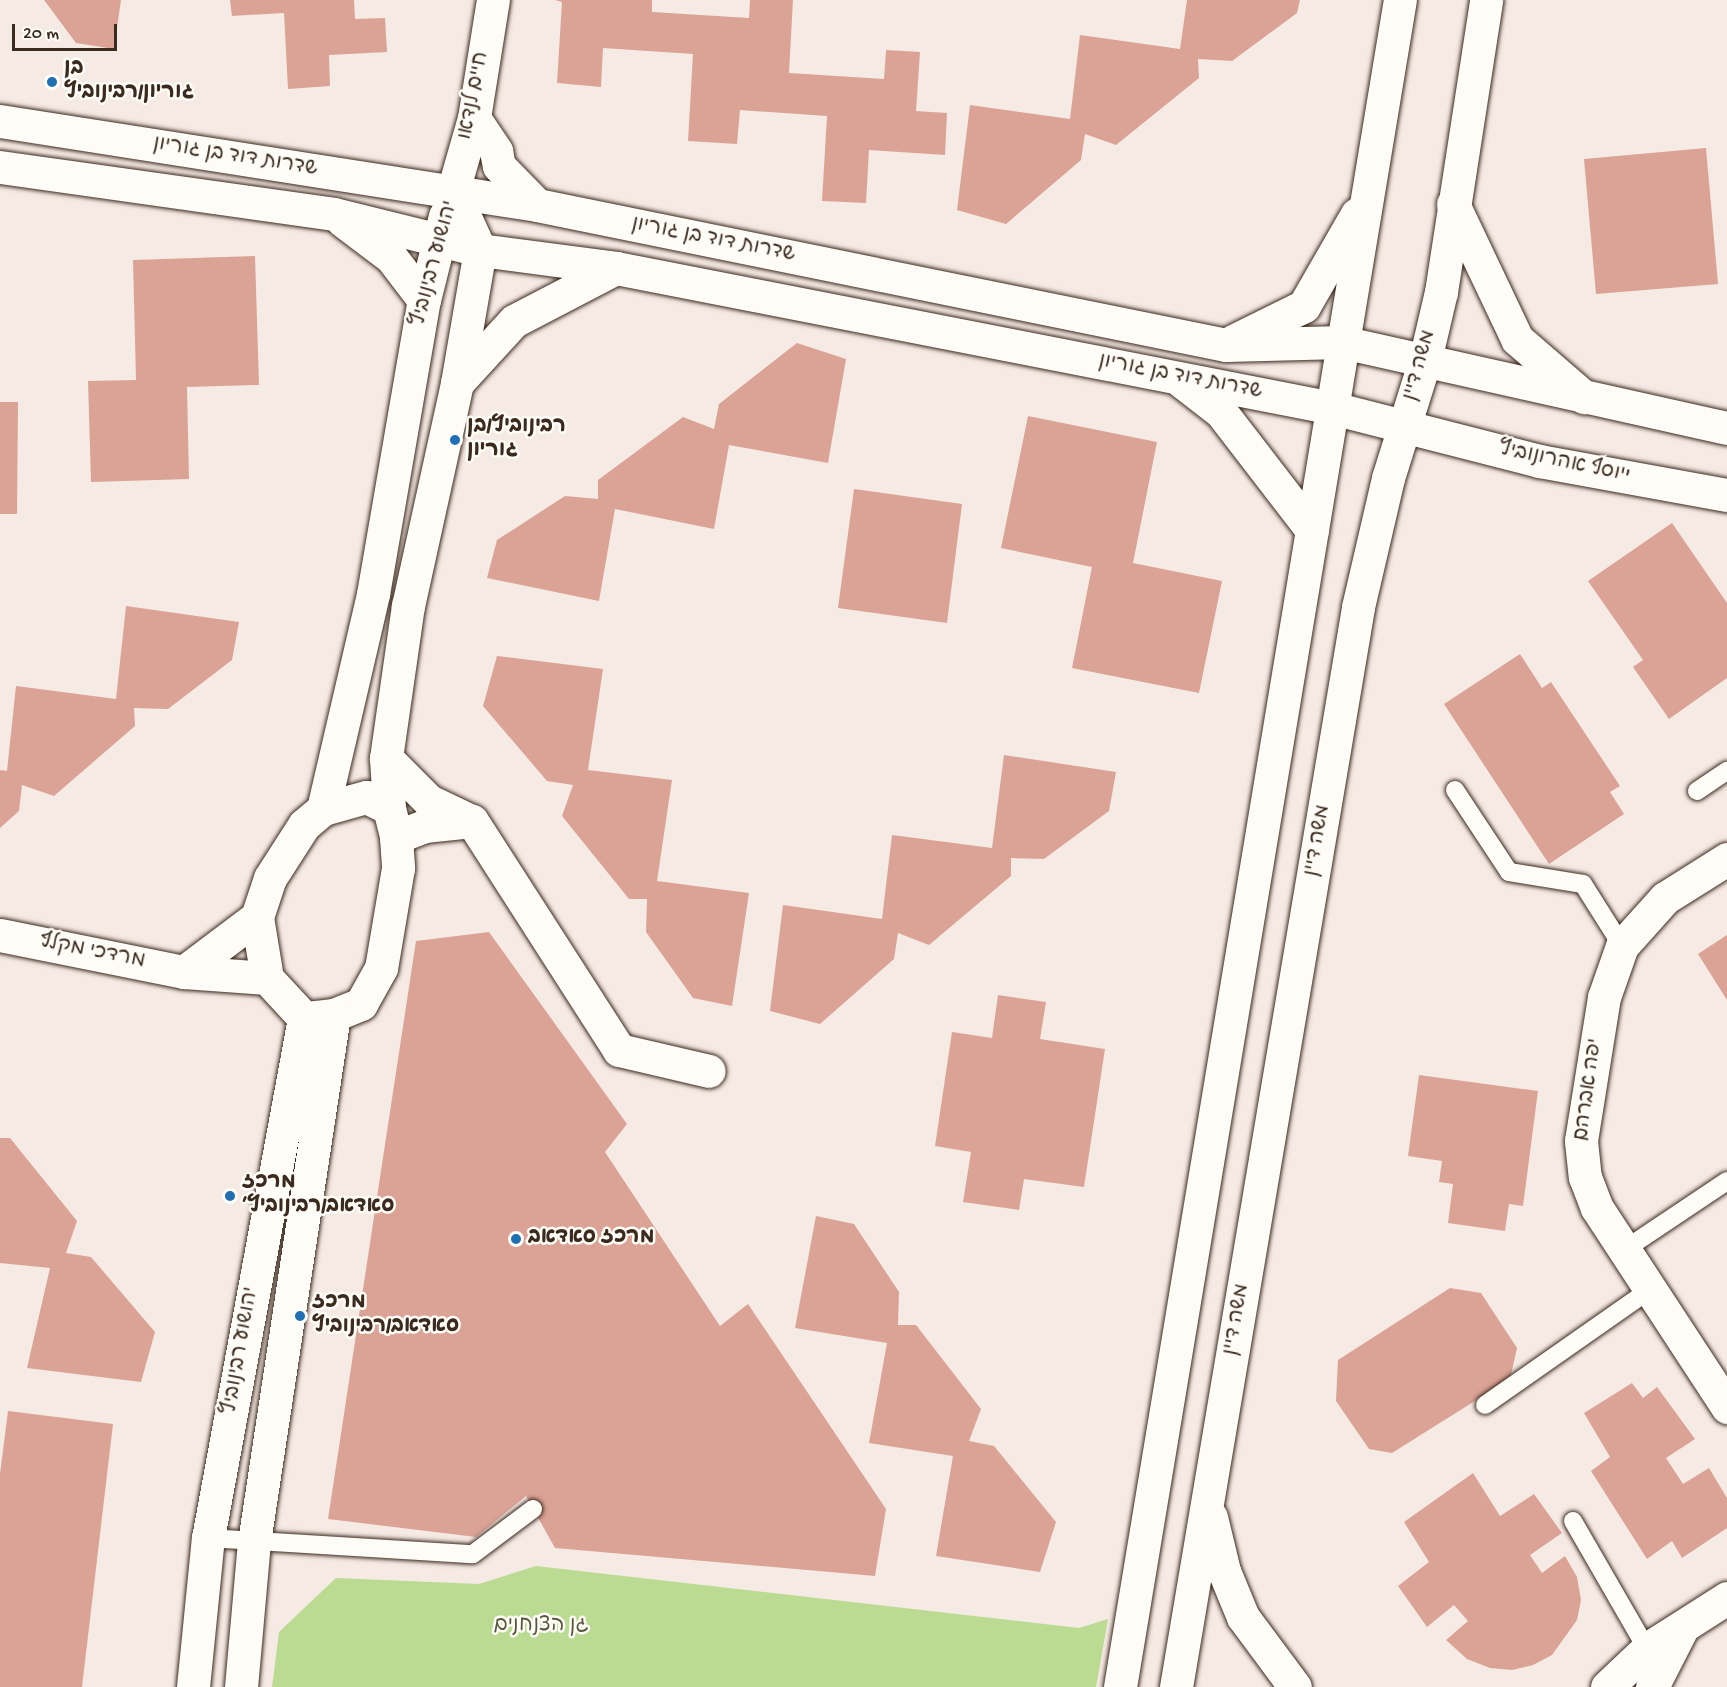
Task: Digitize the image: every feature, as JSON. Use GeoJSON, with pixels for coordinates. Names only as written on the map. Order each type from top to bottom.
{"type":"FeatureCollection","features":[{"type":"Feature","properties":{"kind":"street","name":"חיים לנדאו"},"geometry":{"type":"LineString","coordinates":[[453,191],[474,118],[493,0]]}},
{"type":"Feature","properties":{"kind":"street"},"geometry":{"type":"LineString","coordinates":[[1120,1687],[1333,408],[1342,342],[1370,192],[1400,0]]}},
{"type":"Feature","properties":{"kind":"street","name":"משה דיין"},"geometry":{"type":"LineString","coordinates":[[1176,1687],[1358,607],[1402,426],[1425,360],[1441,292],[1486,0]]}},
{"type":"Feature","properties":{"kind":"street"},"geometry":{"type":"LineString","coordinates":[[474,118],[496,151],[498,166],[537,205]]}},
{"type":"Feature","properties":{"kind":"street","name":"שדרות דוד בן גוריון"},"geometry":{"type":"LineString","coordinates":[[0,121],[537,205],[1226,345],[1342,342],[1425,360]]}},
{"type":"Feature","properties":{"kind":"street","name":"שדרות דוד בן גוריון"},"geometry":{"type":"LineString","coordinates":[[0,167],[334,214],[439,237],[480,249],[616,268],[1175,376],[1333,408],[1402,426]]}},
{"type":"Feature","properties":{"kind":"street","name":"יהושוע רבינוביץ"},"geometry":{"type":"LineString","coordinates":[[323,809],[373,594],[423,300],[453,191]]}},
{"type":"Feature","properties":{"kind":"street","name":"יהושוע רבינוביץ"},"geometry":{"type":"LineString","coordinates":[[319,1016],[361,1004],[381,968],[394,895],[403,823],[386,758],[408,606],[457,383],[480,249],[453,191]]}},
{"type":"Feature","properties":{"kind":"street"},"geometry":{"type":"LineString","coordinates":[[1226,345],[1304,306],[1370,192]]}},
{"type":"Feature","properties":{"kind":"street"},"geometry":{"type":"LineString","coordinates":[[1453,204],[1517,339],[1588,400]]}},
{"type":"Feature","properties":{"kind":"street"},"geometry":{"type":"LineString","coordinates":[[334,214],[391,256],[423,300]]}},
{"type":"Feature","properties":{"kind":"street"},"geometry":{"type":"LineString","coordinates":[[457,383],[514,321],[616,268]]}},
{"type":"Feature","properties":{"kind":"street"},"geometry":{"type":"LineString","coordinates":[[1425,360],[1588,400],[1727,429]]}},
{"type":"Feature","properties":{"kind":"street"},"geometry":{"type":"LineString","coordinates":[[1175,376],[1221,412],[1312,530]]}},
{"type":"Feature","properties":{"kind":"street","name":"יוסף אהרונוביץ'"},"geometry":{"type":"LineString","coordinates":[[1402,426],[1539,461],[1727,495]]}},
{"type":"Feature","properties":{"kind":"street"},"geometry":{"type":"LineString","coordinates":[[386,758],[429,801],[472,821],[619,1050],[709,1071]]}},
{"type":"Feature","properties":{"kind":"street"},"geometry":{"type":"LineString","coordinates":[[319,1016],[267,978],[257,917],[270,878],[286,848],[323,809],[366,797],[403,823],[472,821]]}},
{"type":"Feature","properties":{"kind":"street","name":"יפה אברהם"},"geometry":{"type":"LineString","coordinates":[[1727,859],[1665,898],[1622,946],[1604,997],[1581,1141],[1589,1193],[1649,1290],[1727,1407]]}},
{"type":"Feature","properties":{"kind":"street"},"geometry":{"type":"LineString","coordinates":[[184,972],[257,917]]}},
{"type":"Feature","properties":{"kind":"street","name":"מרדכי מקלף"},"geometry":{"type":"LineString","coordinates":[[0,935],[184,972],[267,978]]}},
{"type":"Feature","properties":{"kind":"street","name":"יהושוע רבינוביץ"},"geometry":{"type":"LineString","coordinates":[[192,1687],[208,1538],[319,1016]]}},
{"type":"Feature","properties":{"kind":"street","name":"יהושוע רבינוביץ"},"geometry":{"type":"LineString","coordinates":[[241,1687],[254,1542],[319,1016]]}},
{"type":"Feature","properties":{"kind":"street"},"geometry":{"type":"LineString","coordinates":[[1207,1499],[1216,1545],[1236,1602],[1256,1638],[1295,1687]]}},
{"type":"Feature","properties":{"kind":"street"},"geometry":{"type":"LineString","coordinates":[[1607,1687],[1647,1649],[1727,1598]]}},
{"type":"Feature","properties":{"kind":"street"},"geometry":{"type":"LineString","coordinates":[[1652,1687],[1661,1662],[1684,1626]]}},
{"type":"Feature","properties":{"kind":"lane"},"geometry":{"type":"LineString","coordinates":[[1697,791],[1727,771]]}},
{"type":"Feature","properties":{"kind":"lane"},"geometry":{"type":"LineString","coordinates":[[1455,790],[1509,872],[1583,884],[1622,946]]}},
{"type":"Feature","properties":{"kind":"lane"},"geometry":{"type":"LineString","coordinates":[[1624,1250],[1727,1181]]}},
{"type":"Feature","properties":{"kind":"lane"},"geometry":{"type":"LineString","coordinates":[[1485,1405],[1649,1290]]}},
{"type":"Feature","properties":{"kind":"lane"},"geometry":{"type":"LineString","coordinates":[[208,1538],[473,1554],[533,1509]]}},
{"type":"Feature","properties":{"kind":"lane"},"geometry":{"type":"LineString","coordinates":[[1573,1521],[1647,1649]]}},
{"type":"Feature","properties":{"kind":"green space","name":"גן הצנחנים"},"geometry":{"type":"Polygon","coordinates":[[[536,1566],[1079,1628],[1108,1619],[1096,1687],[272,1687],[279,1632],[336,1578],[479,1584],[536,1566]]]}},
{"type":"Feature","properties":{"kind":"building"},"geometry":{"type":"Polygon","coordinates":[[[44,0],[121,0],[114,49],[76,43],[44,0]]]}},
{"type":"Feature","properties":{"kind":"building"},"geometry":{"type":"Polygon","coordinates":[[[230,0],[354,0],[355,19],[385,18],[387,52],[329,55],[330,86],[288,89],[284,13],[232,16],[230,0]]]}},
{"type":"Feature","properties":{"kind":"building"},"geometry":{"type":"Polygon","coordinates":[[[555,0],[652,0],[652,12],[749,18],[750,0],[793,0],[789,73],[884,79],[886,50],[920,52],[916,111],[947,113],[945,155],[869,150],[866,203],[822,201],[827,116],[740,110],[737,144],[688,141],[693,54],[603,48],[601,87],[557,83],[562,2],[555,0]]]}},
{"type":"Feature","properties":{"kind":"building"},"geometry":{"type":"Polygon","coordinates":[[[1187,0],[1300,0],[1297,13],[1232,61],[1198,59],[1199,78],[1116,145],[1085,134],[1081,160],[1006,224],[957,210],[970,105],[1070,119],[1080,35],[1180,49],[1187,0]]]}},
{"type":"Feature","properties":{"kind":"building"},"geometry":{"type":"Polygon","coordinates":[[[1706,148],[1718,284],[1596,294],[1584,159],[1706,148]]]}},
{"type":"Feature","properties":{"kind":"building"},"geometry":{"type":"Polygon","coordinates":[[[255,256],[259,385],[187,387],[189,479],[91,482],[88,381],[136,380],[133,260],[255,256]]]}},
{"type":"Feature","properties":{"kind":"building"},"geometry":{"type":"Polygon","coordinates":[[[797,343],[846,359],[828,463],[729,445],[714,529],[615,509],[599,601],[487,578],[497,540],[565,496],[598,499],[598,480],[683,417],[714,429],[719,404],[797,343]]]}},
{"type":"Feature","properties":{"kind":"building"},"geometry":{"type":"Polygon","coordinates":[[[0,402],[18,402],[17,514],[0,514],[0,402]]]}},
{"type":"Feature","properties":{"kind":"building"},"geometry":{"type":"Polygon","coordinates":[[[1028,416],[1157,442],[1133,563],[1222,581],[1199,693],[1072,668],[1092,567],[1001,548],[1028,416]]]}},
{"type":"Feature","properties":{"kind":"building"},"geometry":{"type":"Polygon","coordinates":[[[854,489],[962,504],[947,623],[838,608],[854,489]]]}},
{"type":"Feature","properties":{"kind":"building"},"geometry":{"type":"Polygon","coordinates":[[[1672,523],[1727,603],[1727,678],[1669,719],[1633,667],[1643,660],[1588,581],[1672,523]]]}},
{"type":"Feature","properties":{"kind":"building"},"geometry":{"type":"Polygon","coordinates":[[[126,606],[239,622],[232,660],[168,709],[134,708],[135,726],[54,796],[22,785],[19,811],[0,828],[0,770],[7,771],[16,686],[116,699],[126,606]]]}},
{"type":"Feature","properties":{"kind":"building"},"geometry":{"type":"Polygon","coordinates":[[[1520,654],[1542,688],[1551,682],[1620,786],[1610,792],[1624,814],[1549,864],[1444,704],[1520,654]]]}},
{"type":"Feature","properties":{"kind":"building"},"geometry":{"type":"Polygon","coordinates":[[[497,656],[603,669],[588,770],[672,780],[657,881],[749,893],[732,1006],[693,998],[646,932],[647,899],[629,899],[562,816],[573,785],[547,781],[483,706],[497,656]]]}},
{"type":"Feature","properties":{"kind":"building"},"geometry":{"type":"Polygon","coordinates":[[[1004,755],[1116,772],[1109,811],[1044,859],[1011,858],[1011,876],[929,945],[898,933],[894,959],[820,1024],[770,1011],[783,905],[882,919],[892,835],[992,848],[1004,755]]]}},
{"type":"Feature","properties":{"kind":"building","name":"מרכז סאדאב"},"geometry":{"type":"Polygon","coordinates":[[[489,932],[627,1124],[605,1152],[720,1326],[748,1304],[886,1509],[875,1576],[555,1548],[526,1496],[476,1537],[328,1519],[416,941],[489,932]]]}},
{"type":"Feature","properties":{"kind":"building"},"geometry":{"type":"Polygon","coordinates":[[[1727,935],[1727,1000],[1698,954],[1727,935]]]}},
{"type":"Feature","properties":{"kind":"building"},"geometry":{"type":"Polygon","coordinates":[[[998,995],[1046,1002],[1040,1039],[1105,1049],[1084,1187],[1024,1179],[1019,1210],[963,1202],[971,1152],[935,1146],[952,1032],[992,1038],[998,995]]]}},
{"type":"Feature","properties":{"kind":"building"},"geometry":{"type":"Polygon","coordinates":[[[1419,1075],[1538,1091],[1523,1206],[1509,1204],[1505,1231],[1448,1223],[1453,1184],[1439,1182],[1442,1161],[1408,1156],[1419,1075]]]}},
{"type":"Feature","properties":{"kind":"building"},"geometry":{"type":"Polygon","coordinates":[[[0,1138],[10,1138],[77,1221],[66,1253],[91,1257],[155,1332],[141,1382],[27,1368],[50,1268],[0,1263],[0,1138]]]}},
{"type":"Feature","properties":{"kind":"building"},"geometry":{"type":"Polygon","coordinates":[[[816,1216],[854,1224],[899,1292],[898,1325],[916,1325],[981,1409],[969,1441],[994,1446],[1056,1522],[1040,1572],[936,1556],[953,1456],[869,1443],[887,1343],[795,1328],[816,1216]]]}},
{"type":"Feature","properties":{"kind":"building"},"geometry":{"type":"Polygon","coordinates":[[[1450,1288],[1481,1293],[1517,1348],[1510,1379],[1392,1453],[1369,1449],[1336,1401],[1338,1360],[1450,1288]]]}},
{"type":"Feature","properties":{"kind":"building"},"geometry":{"type":"Polygon","coordinates":[[[1632,1383],[1643,1398],[1657,1387],[1695,1439],[1666,1458],[1683,1484],[1709,1468],[1727,1498],[1727,1528],[1682,1558],[1672,1541],[1647,1559],[1591,1471],[1610,1457],[1584,1413],[1632,1383]]]}},
{"type":"Feature","properties":{"kind":"building"},"geometry":{"type":"Polygon","coordinates":[[[8,1411],[113,1424],[82,1687],[0,1687],[0,1474],[8,1411]]]}},
{"type":"Feature","properties":{"kind":"building"},"geometry":{"type":"Polygon","coordinates":[[[1473,1473],[1500,1516],[1534,1494],[1562,1533],[1530,1555],[1542,1573],[1565,1556],[1577,1577],[1581,1600],[1577,1620],[1552,1655],[1533,1665],[1512,1670],[1490,1668],[1467,1659],[1446,1640],[1468,1621],[1454,1605],[1427,1627],[1398,1586],[1429,1562],[1404,1522],[1473,1473]]]}},
{"type":"Feature","properties":{"kind":"place","name":"בן גוריון/רבינוביץ"},"geometry":{"type":"Point","coordinates":[52,82]}},
{"type":"Feature","properties":{"kind":"place","name":"רבינוביץ/בן גוריון"},"geometry":{"type":"Point","coordinates":[455,440]}},
{"type":"Feature","properties":{"kind":"place","name":"מרכז סאדאב/רבינוביץ׳"},"geometry":{"type":"Point","coordinates":[230,1196]}},
{"type":"Feature","properties":{"kind":"place","name":"מרכז סאדאב"},"geometry":{"type":"Point","coordinates":[516,1239]}},
{"type":"Feature","properties":{"kind":"place","name":"מרכז סאדאב/רבינוביץ"},"geometry":{"type":"Point","coordinates":[300,1316]}}]}
